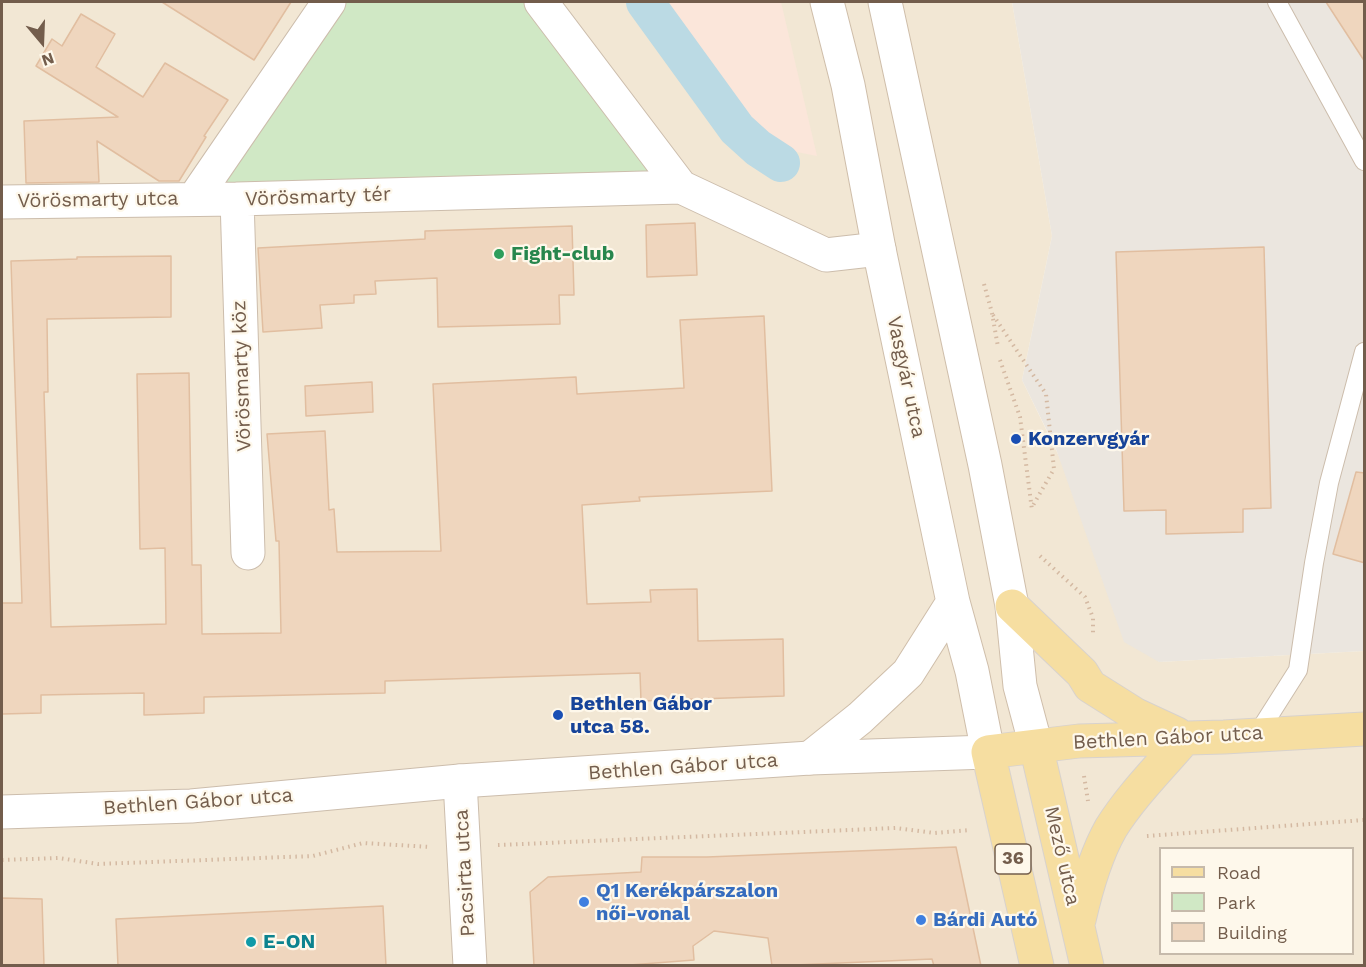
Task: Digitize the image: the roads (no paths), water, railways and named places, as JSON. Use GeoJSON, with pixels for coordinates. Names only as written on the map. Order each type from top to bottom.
{"type":"FeatureCollection","features":[{"type":"Feature","properties":{"kind":"main road"},"geometry":{"type":"LineString","coordinates":[[1012,606],[1082,673],[1090,686],[1136,715],[1185,738]]}},
{"type":"Feature","properties":{"kind":"main road","name":"Bethlen Gábor utca"},"geometry":{"type":"LineString","coordinates":[[988,752],[1079,741],[1365,729]]}},
{"type":"Feature","properties":{"kind":"main road","name":"36"},"geometry":{"type":"LineString","coordinates":[[1078,925],[1087,888],[1110,829],[1185,738]]}},
{"type":"Feature","properties":{"kind":"main road","name":"Mező utca"},"geometry":{"type":"LineString","coordinates":[[1036,746],[1087,966]]}},
{"type":"Feature","properties":{"kind":"main road","name":"36"},"geometry":{"type":"LineString","coordinates":[[988,752],[1037,966]]}},
{"type":"Feature","properties":{"kind":"street"},"geometry":{"type":"LineString","coordinates":[[194,198],[329,2]]}},
{"type":"Feature","properties":{"kind":"street","name":"Vörösmarty tér"},"geometry":{"type":"LineString","coordinates":[[541,2],[681,186]]}},
{"type":"Feature","properties":{"kind":"street","name":"Vasgyár utca"},"geometry":{"type":"LineString","coordinates":[[827,2],[848,85],[879,249],[953,602],[972,671],[988,752]]}},
{"type":"Feature","properties":{"kind":"street"},"geometry":{"type":"LineString","coordinates":[[885,2],[985,465],[1012,606],[1020,686],[1036,746]]}},
{"type":"Feature","properties":{"kind":"street","name":"Vörösmarty tér"},"geometry":{"type":"LineString","coordinates":[[194,198],[237,199],[681,186],[826,255],[879,249]]}},
{"type":"Feature","properties":{"kind":"street","name":"Vörösmarty utca"},"geometry":{"type":"LineString","coordinates":[[2,202],[194,198]]}},
{"type":"Feature","properties":{"kind":"street","name":"Vörösmarty köz"},"geometry":{"type":"LineString","coordinates":[[237,199],[248,553]]}},
{"type":"Feature","properties":{"kind":"street"},"geometry":{"type":"LineString","coordinates":[[810,758],[860,718],[908,673],[953,602]]}},
{"type":"Feature","properties":{"kind":"street","name":"Bethlen Gábor utca"},"geometry":{"type":"LineString","coordinates":[[2,812],[191,806],[460,781],[810,758],[988,752]]}},
{"type":"Feature","properties":{"kind":"street","name":"Pacsirta utca"},"geometry":{"type":"LineString","coordinates":[[460,781],[470,966]]}},
{"type":"Feature","properties":{"kind":"lane"},"geometry":{"type":"LineString","coordinates":[[1277,2],[1365,161]]}},
{"type":"Feature","properties":{"kind":"lane"},"geometry":{"type":"LineString","coordinates":[[1258,734],[1298,670],[1329,483],[1365,352]]}},
{"type":"Feature","properties":{"kind":"waterway"},"geometry":{"type":"LineString","coordinates":[[645,2],[737,129],[758,148],[781,163]]}},
{"type":"Feature","properties":{"kind":"place","name":"Fight-club"},"geometry":{"type":"Point","coordinates":[499,254]}},
{"type":"Feature","properties":{"kind":"place","name":"Konzervgyár"},"geometry":{"type":"Point","coordinates":[1016,439]}},
{"type":"Feature","properties":{"kind":"place","name":"Bethlen Gábor utca 58."},"geometry":{"type":"Point","coordinates":[558,715]}},
{"type":"Feature","properties":{"kind":"place","name":"Q1 Kerékpárszalon női-vonal"},"geometry":{"type":"Point","coordinates":[584,902]}},
{"type":"Feature","properties":{"kind":"place","name":"Bárdi Autó"},"geometry":{"type":"Point","coordinates":[921,920]}},
{"type":"Feature","properties":{"kind":"place","name":"E-ON"},"geometry":{"type":"Point","coordinates":[251,942]}}]}
